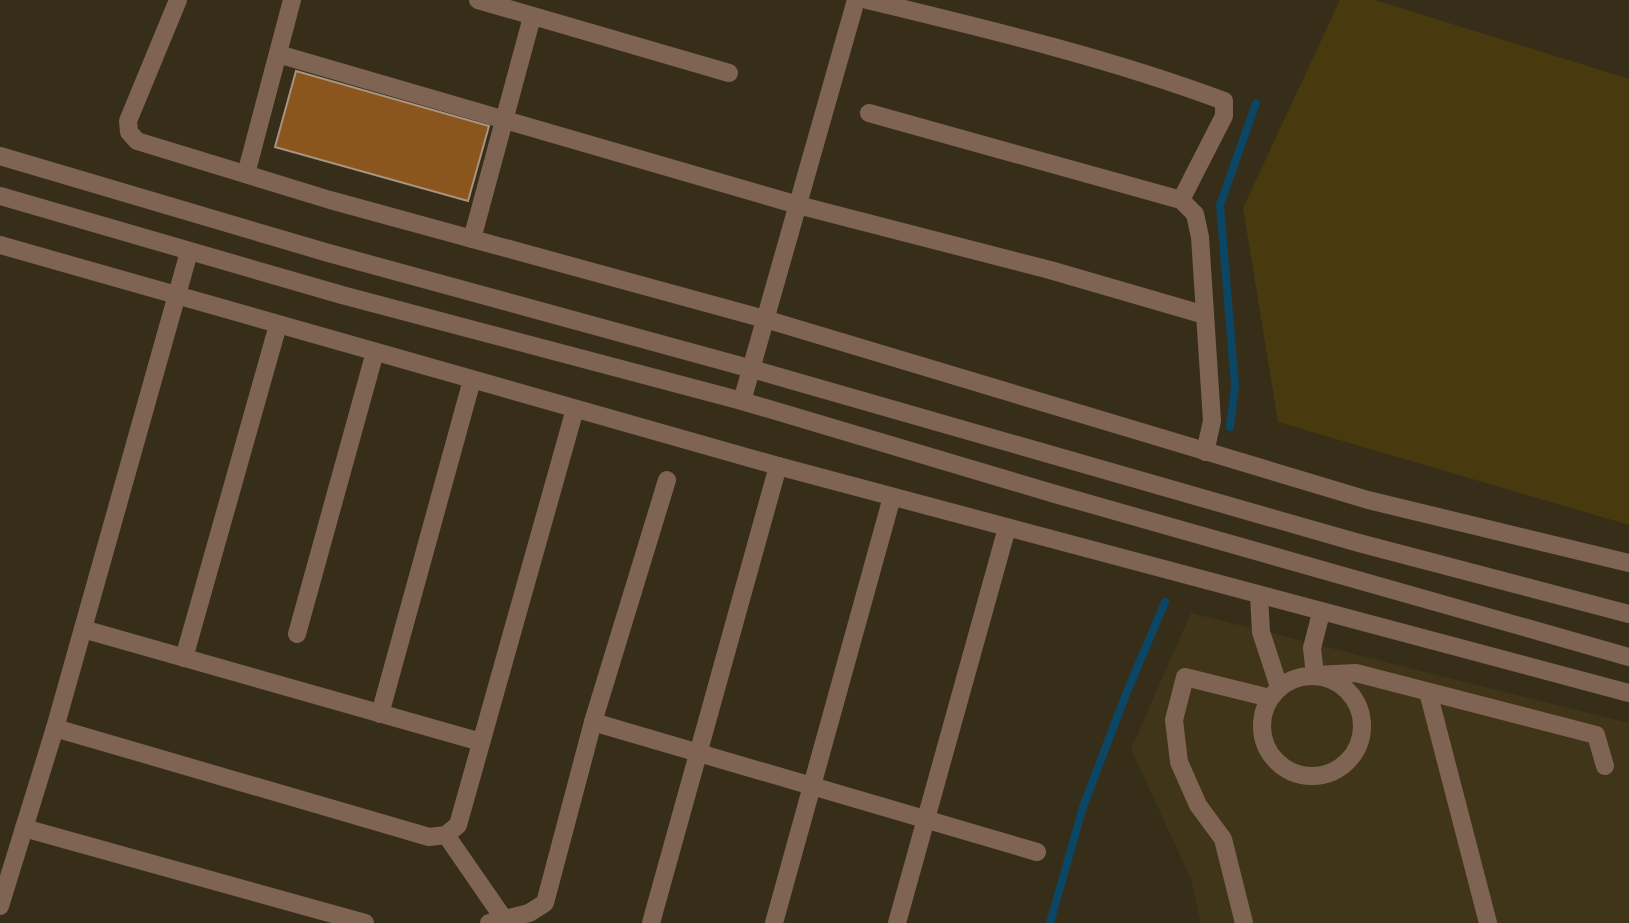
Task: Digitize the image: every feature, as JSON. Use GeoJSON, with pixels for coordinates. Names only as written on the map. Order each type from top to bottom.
{"type":"FeatureCollection","features":[{"type":"Feature","properties":{"kind":"street"},"geometry":{"type":"LineString","coordinates":[[178,0],[128,121],[130,132],[137,141],[472,239],[765,319],[1368,500],[1629,563]]}},
{"type":"Feature","properties":{"kind":"street"},"geometry":{"type":"LineString","coordinates":[[246,174],[292,0]]}},
{"type":"Feature","properties":{"kind":"street"},"geometry":{"type":"LineString","coordinates":[[478,0],[729,73]]}},
{"type":"Feature","properties":{"kind":"street"},"geometry":{"type":"LineString","coordinates":[[743,401],[856,0]]}},
{"type":"Feature","properties":{"kind":"street"},"geometry":{"type":"LineString","coordinates":[[867,0],[965,23],[1184,86],[1224,101],[1224,116],[1181,200]]}},
{"type":"Feature","properties":{"kind":"street"},"geometry":{"type":"LineString","coordinates":[[472,239],[532,17]]}},
{"type":"Feature","properties":{"kind":"street"},"geometry":{"type":"LineString","coordinates":[[278,54],[797,205],[1050,270],[1205,315]]}},
{"type":"Feature","properties":{"kind":"street"},"geometry":{"type":"LineString","coordinates":[[869,113],[1181,200],[1195,214],[1212,421],[1205,452]]}},
{"type":"Feature","properties":{"kind":"street"},"geometry":{"type":"LineString","coordinates":[[0,156],[325,252],[752,369],[1359,543],[1629,614]]}},
{"type":"Feature","properties":{"kind":"street"},"geometry":{"type":"LineString","coordinates":[[0,195],[189,252],[514,343],[743,401],[1055,494],[1629,657]]}},
{"type":"Feature","properties":{"kind":"street"},"geometry":{"type":"LineString","coordinates":[[0,245],[778,466],[1629,693]]}},
{"type":"Feature","properties":{"kind":"street"},"geometry":{"type":"LineString","coordinates":[[0,906],[55,727],[189,252]]}},
{"type":"Feature","properties":{"kind":"street"},"geometry":{"type":"LineString","coordinates":[[184,658],[278,325]]}},
{"type":"Feature","properties":{"kind":"street"},"geometry":{"type":"LineString","coordinates":[[297,634],[375,352]]}},
{"type":"Feature","properties":{"kind":"street"},"geometry":{"type":"LineString","coordinates":[[380,714],[472,380]]}},
{"type":"Feature","properties":{"kind":"street"},"geometry":{"type":"LineString","coordinates":[[55,727],[429,837],[446,835],[458,825],[575,409]]}},
{"type":"Feature","properties":{"kind":"street"},"geometry":{"type":"LineString","coordinates":[[651,923],[778,466]]}},
{"type":"Feature","properties":{"kind":"street"},"geometry":{"type":"LineString","coordinates":[[446,835],[497,921],[529,913],[545,903],[593,722],[667,480]]}},
{"type":"Feature","properties":{"kind":"street"},"geometry":{"type":"LineString","coordinates":[[774,923],[892,497]]}},
{"type":"Feature","properties":{"kind":"street"},"geometry":{"type":"LineString","coordinates":[[897,923],[1007,528]]}},
{"type":"Feature","properties":{"kind":"street"},"geometry":{"type":"LineString","coordinates":[[1259,596],[1261,632],[1274,693]]}},
{"type":"Feature","properties":{"kind":"street"},"geometry":{"type":"LineString","coordinates":[[1315,675],[1312,648],[1321,613]]}},
{"type":"Feature","properties":{"kind":"street"},"geometry":{"type":"LineString","coordinates":[[83,629],[481,742]]}},
{"type":"Feature","properties":{"kind":"street"},"geometry":{"type":"LineString","coordinates":[[1315,675],[1332,679],[1347,689],[1357,703],[1362,720],[1361,737],[1354,754],[1342,766],[1326,774],[1309,776],[1293,772],[1278,763],[1267,748],[1262,732],[1263,714],[1274,693],[1290,680],[1315,675],[1356,673],[1596,735],[1605,766]]}},
{"type":"Feature","properties":{"kind":"street"},"geometry":{"type":"LineString","coordinates":[[1244,923],[1223,839],[1198,804],[1179,762],[1174,720],[1185,677],[1274,693]]}},
{"type":"Feature","properties":{"kind":"street"},"geometry":{"type":"LineString","coordinates":[[1428,692],[1488,923]]}},
{"type":"Feature","properties":{"kind":"street"},"geometry":{"type":"LineString","coordinates":[[593,722],[1037,852]]}},
{"type":"Feature","properties":{"kind":"street"},"geometry":{"type":"LineString","coordinates":[[24,828],[365,923]]}},
{"type":"Feature","properties":{"kind":"shaded area"},"geometry":{"type":"Polygon","coordinates":[[[1340,0],[1375,0],[1629,79],[1629,525],[1278,422],[1243,208],[1340,0]]]}},
{"type":"Feature","properties":{"kind":"shaded area"},"geometry":{"type":"Polygon","coordinates":[[[1191,613],[1629,723],[1629,923],[1201,923],[1191,879],[1131,749],[1191,613]]]}},
{"type":"Feature","properties":{"kind":"building"},"geometry":{"type":"Polygon","coordinates":[[[296,71],[489,126],[468,201],[275,147],[296,71]]]}},
{"type":"Feature","properties":{"kind":"waterway"},"geometry":{"type":"LineString","coordinates":[[1230,427],[1235,386],[1220,205],[1256,103]]}},
{"type":"Feature","properties":{"kind":"waterway"},"geometry":{"type":"LineString","coordinates":[[1050,923],[1083,807],[1165,602]]}}]}
